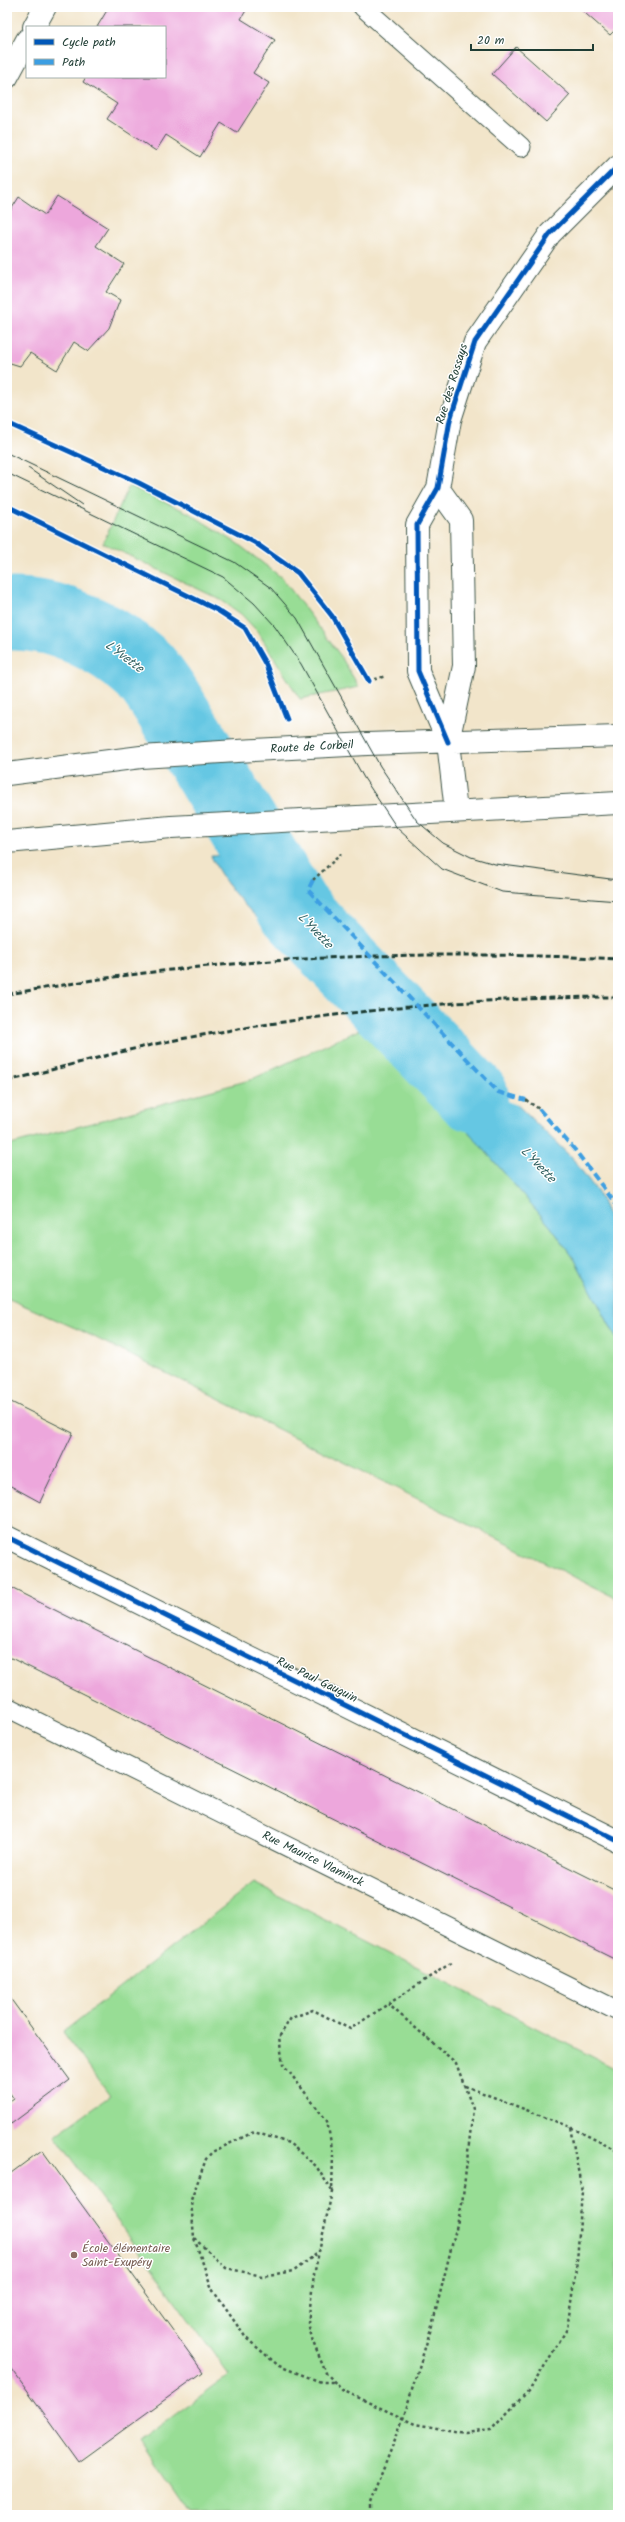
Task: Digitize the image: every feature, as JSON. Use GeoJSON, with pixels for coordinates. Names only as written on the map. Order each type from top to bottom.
{"type":"FeatureCollection","features":[{"type":"Feature","properties":{"kind":"street"},"geometry":{"type":"LineString","coordinates":[[35,26],[45,7]]}},
{"type":"Feature","properties":{"kind":"street"},"geometry":{"type":"LineString","coordinates":[[7,77],[26,42]]}},
{"type":"Feature","properties":{"kind":"street","name":"Rue des Rossays"},"geometry":{"type":"LineString","coordinates":[[448,742],[418,671],[417,525],[438,488],[450,420],[475,342],[550,234],[618,166]]}},
{"type":"Feature","properties":{"kind":"street"},"geometry":{"type":"LineString","coordinates":[[438,488],[461,520],[464,666],[448,742],[456,811]]}},
{"type":"Feature","properties":{"kind":"street","name":"Route de Corbeil"},"geometry":{"type":"LineString","coordinates":[[7,774],[141,757],[237,751],[367,744],[618,736]]}},
{"type":"Feature","properties":{"kind":"street"},"geometry":{"type":"LineString","coordinates":[[7,842],[171,826],[273,822],[618,803]]}},
{"type":"Feature","properties":{"kind":"street","name":"Rue Paul Gauguin"},"geometry":{"type":"LineString","coordinates":[[7,1537],[618,1841]]}},
{"type":"Feature","properties":{"kind":"lane"},"geometry":{"type":"LineString","coordinates":[[363,7],[521,147]]}},
{"type":"Feature","properties":{"kind":"lane","name":"Rue Maurice Vlaminck"},"geometry":{"type":"LineString","coordinates":[[7,1707],[618,2010]]}},
{"type":"Feature","properties":{"kind":"path"},"geometry":{"type":"LineString","coordinates":[[313,880],[341,854]]}},
{"type":"Feature","properties":{"kind":"path"},"geometry":{"type":"LineString","coordinates":[[526,1100],[539,1109]]}},
{"type":"Feature","properties":{"kind":"path"},"geometry":{"type":"LineString","coordinates":[[482,1943],[350,2029],[313,2010],[291,2018],[278,2037],[283,2064],[327,2122],[333,2154],[332,2192],[314,2275],[308,2323],[312,2342],[326,2373],[342,2390],[415,2424],[465,2433],[491,2430],[532,2388],[567,2329],[576,2262],[582,2191],[570,2128]]}},
{"type":"Feature","properties":{"kind":"path"},"geometry":{"type":"LineString","coordinates":[[370,2515],[370,2503],[403,2419],[433,2322],[462,2204],[473,2109],[456,2063],[388,2004]]}},
{"type":"Feature","properties":{"kind":"path"},"geometry":{"type":"LineString","coordinates":[[464,2086],[570,2128],[618,2151]]}},
{"type":"Feature","properties":{"kind":"path"},"geometry":{"type":"LineString","coordinates":[[332,2192],[316,2166],[289,2143],[254,2132],[212,2152],[206,2159],[191,2200],[194,2238],[212,2289],[246,2338],[279,2366],[320,2382],[335,2382]]}},
{"type":"Feature","properties":{"kind":"path"},"geometry":{"type":"LineString","coordinates":[[194,2238],[226,2268],[262,2276],[294,2271],[319,2252]]}},
{"type":"Feature","properties":{"kind":"green space"},"geometry":{"type":"Polygon","coordinates":[[[129,486],[189,513],[238,544],[282,578],[340,655],[359,687],[300,699],[258,632],[241,614],[221,600],[103,543],[129,486]]]}},
{"type":"Feature","properties":{"kind":"green space"},"geometry":{"type":"Polygon","coordinates":[[[363,1028],[467,1130],[551,1227],[575,1260],[618,1341],[618,1599],[82,1331],[7,1298],[7,1146],[250,1080],[363,1028]]]}},
{"type":"Feature","properties":{"kind":"green space"},"geometry":{"type":"Polygon","coordinates":[[[254,1883],[618,2070],[618,2515],[189,2515],[139,2441],[229,2375],[55,2135],[110,2096],[63,2032],[254,1883]]]}},
{"type":"Feature","properties":{"kind":"water"},"geometry":{"type":"Polygon","coordinates":[[[7,591],[52,594],[93,609],[147,634],[174,660],[197,702],[140,706],[103,672],[49,646],[7,641],[7,591]]]}},
{"type":"Feature","properties":{"kind":"water"},"geometry":{"type":"Polygon","coordinates":[[[279,853],[296,882],[353,940],[286,947],[244,904],[226,881],[211,856],[279,853]]]}},
{"type":"Feature","properties":{"kind":"water"},"geometry":{"type":"Polygon","coordinates":[[[432,1022],[573,1159],[599,1194],[618,1239],[618,1341],[575,1260],[551,1227],[467,1130],[363,1028],[432,1022]]]}},
{"type":"Feature","properties":{"kind":"pier"},"geometry":{"type":"Polygon","coordinates":[[[301,884],[355,939],[354,941],[344,943],[293,889],[301,884]]]}},
{"type":"Feature","properties":{"kind":"pier"},"geometry":{"type":"Polygon","coordinates":[[[433,1020],[523,1107],[492,1096],[419,1021],[433,1020]]]}},
{"type":"Feature","properties":{"kind":"building"},"geometry":{"type":"Polygon","coordinates":[[[109,7],[248,7],[241,19],[275,40],[253,73],[269,83],[237,133],[221,123],[200,157],[166,135],[156,151],[107,119],[117,104],[83,82],[85,78],[166,78],[166,26],[98,26],[109,7]]]}},
{"type":"Feature","properties":{"kind":"building"},"geometry":{"type":"Polygon","coordinates":[[[578,7],[618,7],[618,27],[610,35],[578,7]]]}},
{"type":"Feature","properties":{"kind":"building"},"geometry":{"type":"Polygon","coordinates":[[[516,47],[570,95],[546,122],[492,74],[516,47]]]}},
{"type":"Feature","properties":{"kind":"building"},"geometry":{"type":"Polygon","coordinates":[[[57,196],[108,228],[96,246],[124,264],[106,292],[120,300],[109,328],[88,351],[74,342],[57,370],[30,353],[20,366],[7,362],[7,216],[19,197],[45,215],[57,196]]]}},
{"type":"Feature","properties":{"kind":"building"},"geometry":{"type":"Polygon","coordinates":[[[7,1400],[73,1433],[40,1502],[7,1484],[7,1400]]]}},
{"type":"Feature","properties":{"kind":"building"},"geometry":{"type":"Polygon","coordinates":[[[7,1586],[618,1892],[618,1961],[7,1656],[7,1586]]]}},
{"type":"Feature","properties":{"kind":"building"},"geometry":{"type":"Polygon","coordinates":[[[7,1994],[70,2080],[11,2124],[7,2117],[7,2104],[14,2099],[7,2089],[7,1994]]]}},
{"type":"Feature","properties":{"kind":"building","name":"École élémentaire Saint-Exupéry"},"geometry":{"type":"Polygon","coordinates":[[[42,2150],[203,2372],[79,2462],[7,2362],[7,2176],[42,2150]]]}},
{"type":"Feature","properties":{"kind":"waterway","name":"L'Yvette"},"geometry":{"type":"LineString","coordinates":[[7,614],[25,614],[44,617],[80,629],[98,637],[114,647],[144,670],[164,697],[294,909],[472,1095]]}},
{"type":"Feature","properties":{"kind":"tram line"},"geometry":{"type":"LineString","coordinates":[[7,453],[234,562],[271,588],[297,618],[380,766],[417,821],[443,843],[471,857],[495,864],[618,880]]}},
{"type":"Feature","properties":{"kind":"tram line"},"geometry":{"type":"LineString","coordinates":[[28,468],[82,505]]}},
{"type":"Feature","properties":{"kind":"tram line"},"geometry":{"type":"LineString","coordinates":[[7,473],[223,577],[254,603],[275,626],[301,664],[364,778],[397,828],[442,869],[502,892],[618,901]]}},
{"type":"Feature","properties":{"kind":"railway"},"geometry":{"type":"LineString","coordinates":[[7,994],[114,977],[190,968],[311,959],[434,955],[495,955],[618,959]]}},
{"type":"Feature","properties":{"kind":"railway"},"geometry":{"type":"LineString","coordinates":[[7,1081],[149,1045],[281,1022],[393,1008],[505,1000],[618,997]]}},
{"type":"Feature","properties":{"kind":"marked path"},"geometry":{"type":"LineString","coordinates":[[313,880],[308,890],[498,1092],[526,1100]]}},
{"type":"Feature","properties":{"kind":"marked path"},"geometry":{"type":"LineString","coordinates":[[539,1109],[575,1150],[618,1207]]}},
{"type":"Feature","properties":{"kind":"cycle path"},"geometry":{"type":"LineString","coordinates":[[448,742],[418,671],[417,525],[438,488],[450,420],[475,342],[550,234],[618,166]]}},
{"type":"Feature","properties":{"kind":"cycle path"},"geometry":{"type":"LineString","coordinates":[[7,423],[139,483],[254,542],[298,573],[332,616],[369,681]]}},
{"type":"Feature","properties":{"kind":"cycle path"},"geometry":{"type":"LineString","coordinates":[[7,506],[217,610],[245,628],[266,665],[287,719]]}},
{"type":"Feature","properties":{"kind":"cycle path"},"geometry":{"type":"LineString","coordinates":[[7,1537],[618,1841]]}},
{"type":"Feature","properties":{"kind":"place","name":"École élémentaire Saint-Exupéry"},"geometry":{"type":"Point","coordinates":[74,2255]}}]}
